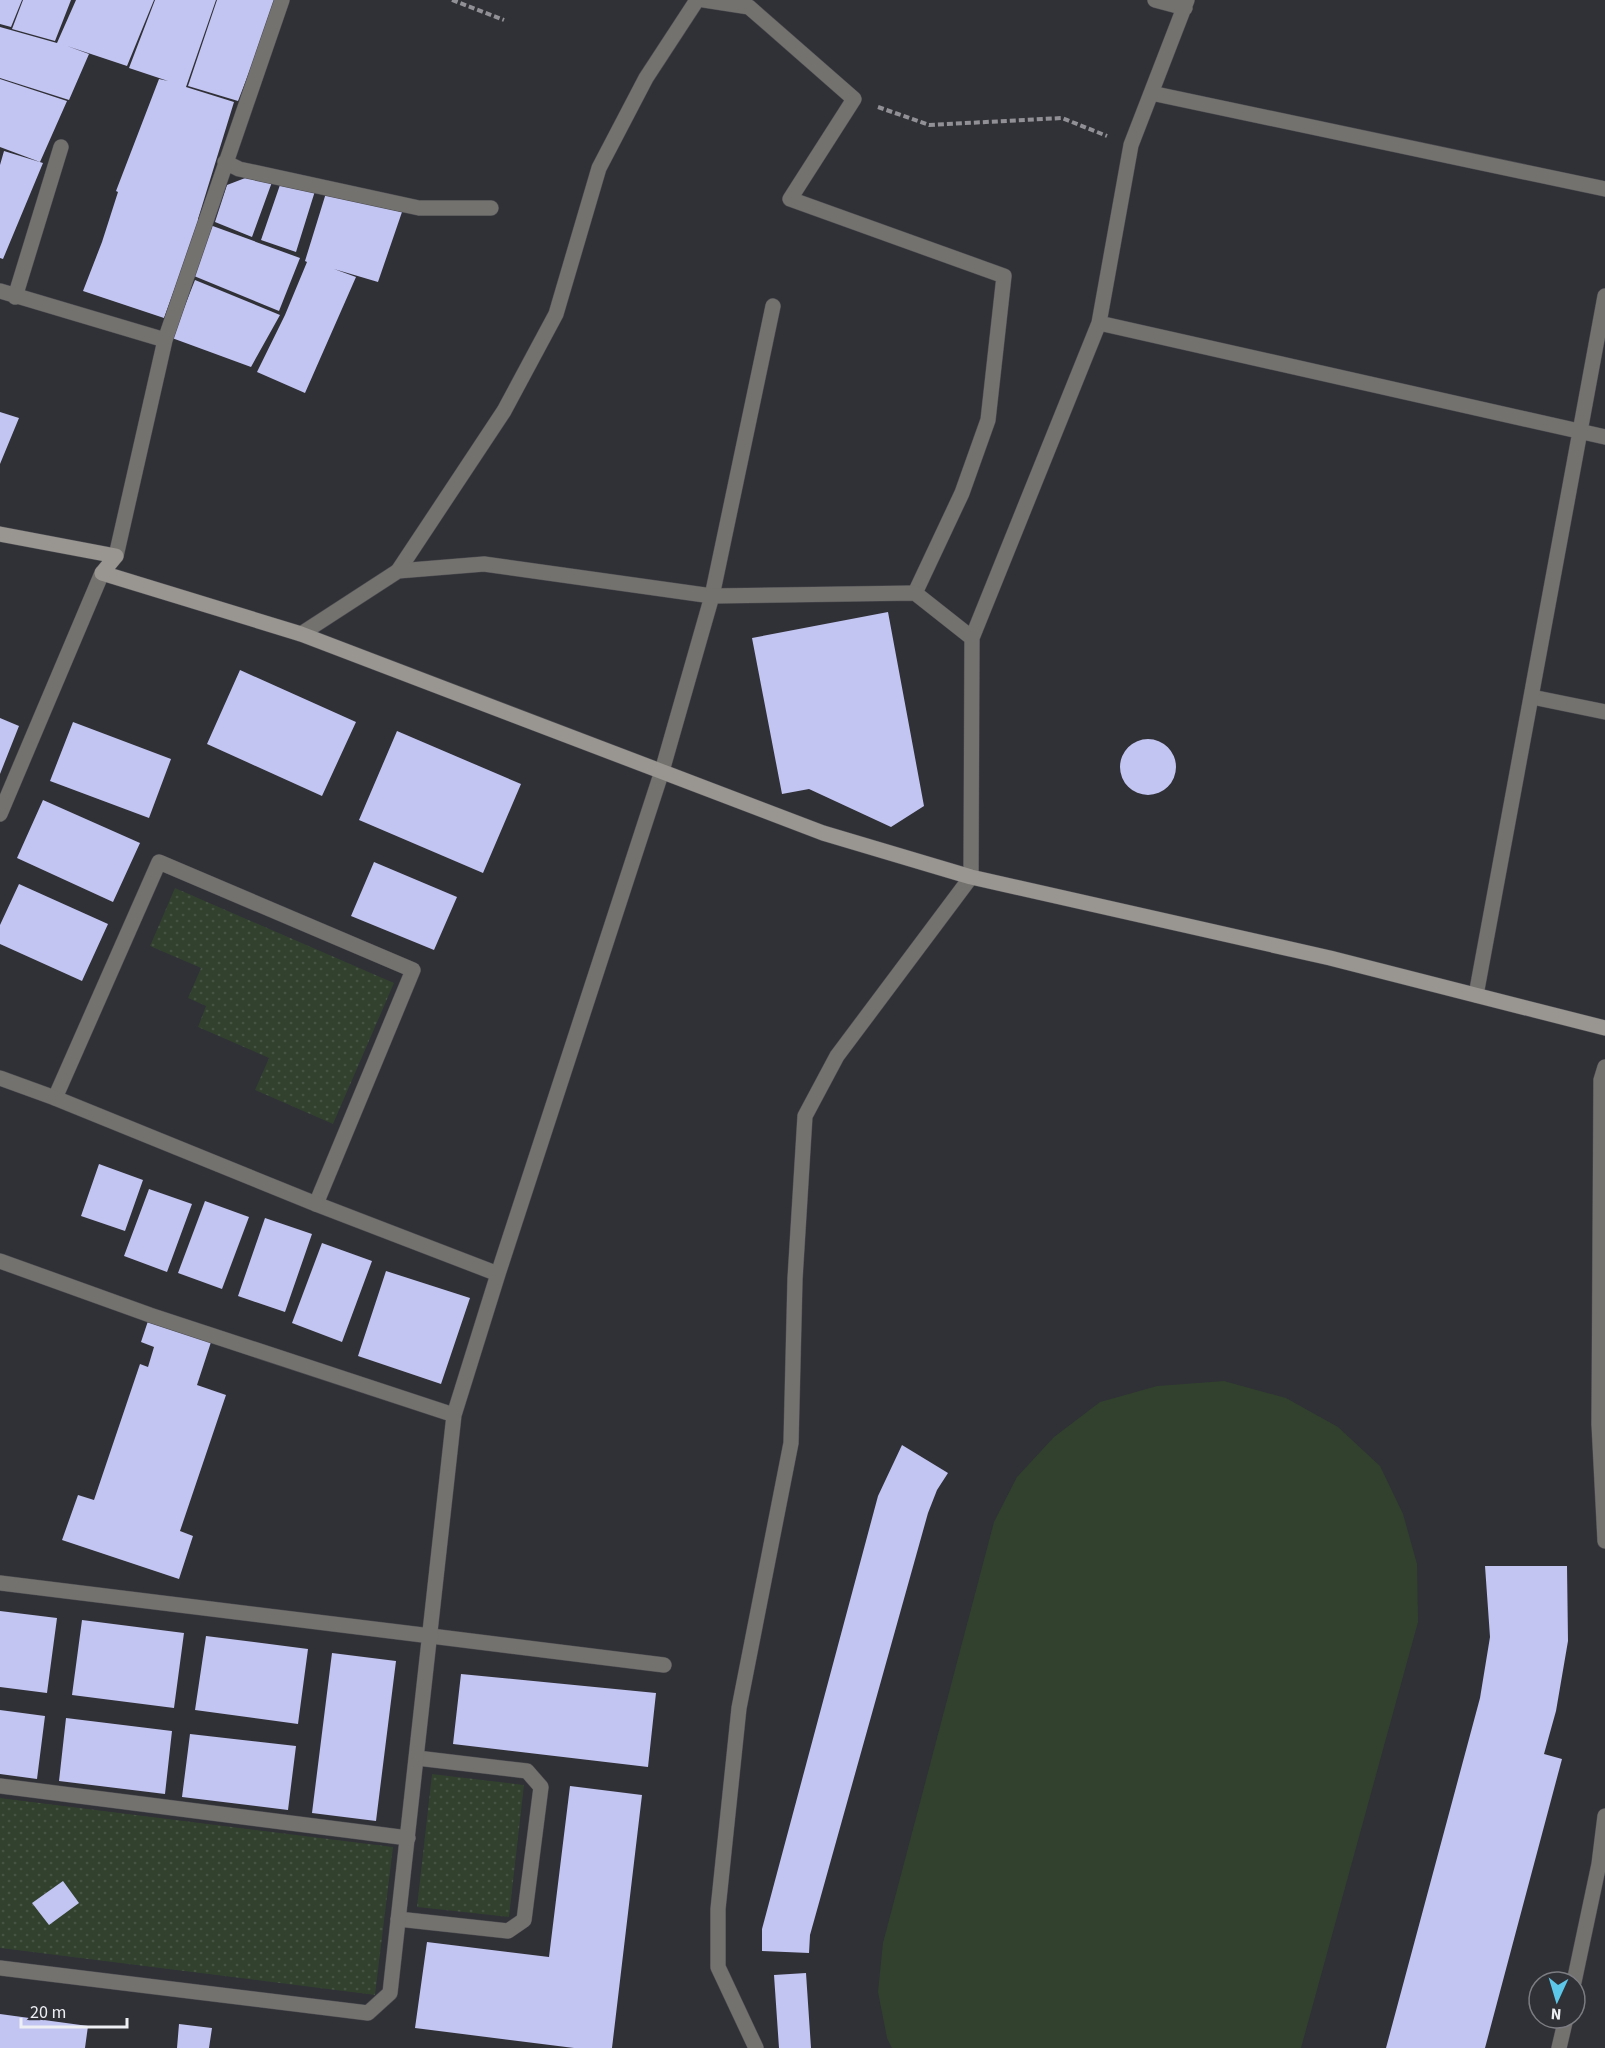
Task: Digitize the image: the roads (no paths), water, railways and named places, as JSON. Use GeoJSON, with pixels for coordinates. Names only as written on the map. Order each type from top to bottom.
{"type":"FeatureCollection","features":[{"type":"Feature","properties":{"kind":"street"},"geometry":{"type":"LineString","coordinates":[[0,814],[102,573],[116,556],[165,340],[282,0]]}},
{"type":"Feature","properties":{"kind":"street"},"geometry":{"type":"LineString","coordinates":[[301,634],[398,571],[504,411],[556,314],[599,168],[646,78],[697,0]]}},
{"type":"Feature","properties":{"kind":"street"},"geometry":{"type":"LineString","coordinates":[[704,0],[749,7],[854,99],[790,199],[1004,276],[988,420],[962,493],[915,593]]}},
{"type":"Feature","properties":{"kind":"street"},"geometry":{"type":"LineString","coordinates":[[756,2048],[718,1967],[718,1909],[739,1708],[791,1443],[795,1278],[805,1116],[837,1056],[971,878],[972,638],[1099,322],[1131,145],[1186,4],[1155,0]]}},
{"type":"Feature","properties":{"kind":"street"},"geometry":{"type":"LineString","coordinates":[[1151,93],[1605,189]]}},
{"type":"Feature","properties":{"kind":"street"},"geometry":{"type":"LineString","coordinates":[[61,147],[7,294],[165,340]]}},
{"type":"Feature","properties":{"kind":"street"},"geometry":{"type":"LineString","coordinates":[[225,162],[239,169],[419,208],[491,208]]}},
{"type":"Feature","properties":{"kind":"street"},"geometry":{"type":"LineString","coordinates":[[1476,995],[1605,296]]}},
{"type":"Feature","properties":{"kind":"street"},"geometry":{"type":"LineString","coordinates":[[0,1968],[368,2013],[390,1993],[454,1415],[662,771],[712,596],[773,306]]}},
{"type":"Feature","properties":{"kind":"street"},"geometry":{"type":"LineString","coordinates":[[1099,322],[1605,437]]}},
{"type":"Feature","properties":{"kind":"street"},"geometry":{"type":"LineString","coordinates":[[0,534],[116,556]]}},
{"type":"Feature","properties":{"kind":"street"},"geometry":{"type":"LineString","coordinates":[[398,571],[484,564],[712,596],[915,593],[972,638]]}},
{"type":"Feature","properties":{"kind":"street"},"geometry":{"type":"LineString","coordinates":[[102,573],[301,634],[823,833],[971,878],[1330,958],[1605,1028]]}},
{"type":"Feature","properties":{"kind":"street"},"geometry":{"type":"LineString","coordinates":[[1532,697],[1605,712]]}},
{"type":"Feature","properties":{"kind":"street"},"geometry":{"type":"LineString","coordinates":[[55,1098],[159,861],[413,970],[316,1204]]}},
{"type":"Feature","properties":{"kind":"street"},"geometry":{"type":"LineString","coordinates":[[1605,1067],[1601,1080],[1599,1424],[1605,1541]]}},
{"type":"Feature","properties":{"kind":"street"},"geometry":{"type":"LineString","coordinates":[[0,1078],[498,1274]]}},
{"type":"Feature","properties":{"kind":"street"},"geometry":{"type":"LineString","coordinates":[[0,1262],[150,1315],[454,1415]]}},
{"type":"Feature","properties":{"kind":"street"},"geometry":{"type":"LineString","coordinates":[[0,1583],[664,1665]]}},
{"type":"Feature","properties":{"kind":"street"},"geometry":{"type":"LineString","coordinates":[[398,1919],[508,1931],[524,1920],[541,1787],[527,1771],[417,1758]]}},
{"type":"Feature","properties":{"kind":"street"},"geometry":{"type":"LineString","coordinates":[[0,1786],[408,1838]]}},
{"type":"Feature","properties":{"kind":"street"},"geometry":{"type":"LineString","coordinates":[[1577,1970],[1599,1864],[1605,1816]]}},
{"type":"Feature","properties":{"kind":"street"},"geometry":{"type":"LineString","coordinates":[[1560,2048],[1564,2030]]}}]}
